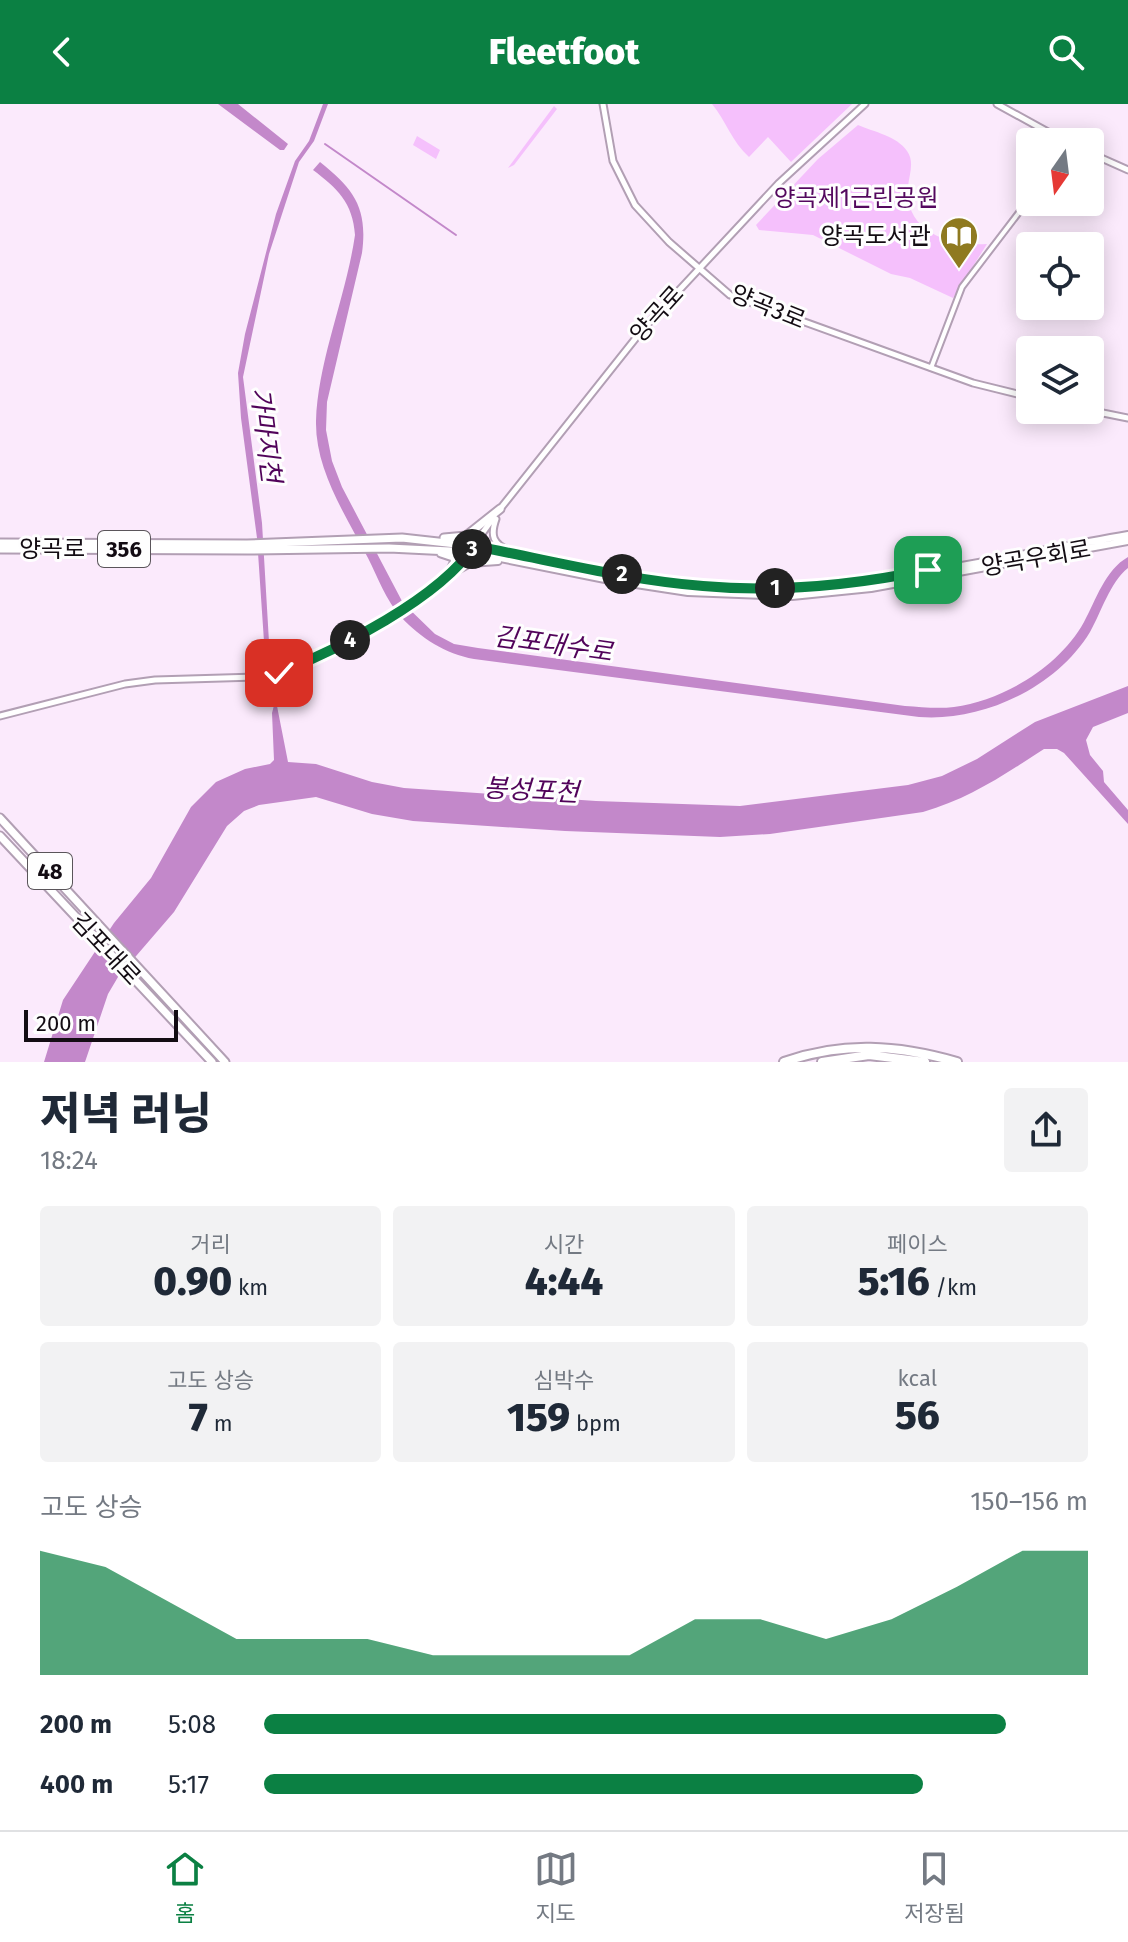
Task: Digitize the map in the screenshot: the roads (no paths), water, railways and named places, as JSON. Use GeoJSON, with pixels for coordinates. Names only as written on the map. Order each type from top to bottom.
{"type":"FeatureCollection","features":[{"type":"Feature","properties":{"kind":"highway"},"geometry":{"type":"LineString","coordinates":[[784,1062],[817,1052],[865,1046],[924,1053],[957,1062]]}},
{"type":"Feature","properties":{"kind":"highway"},"geometry":{"type":"LineString","coordinates":[[822,1062],[869,1055],[925,1062]]}},
{"type":"Feature","properties":{"kind":"main road"},"geometry":{"type":"LineString","coordinates":[[402,538],[466,536],[500,509]]}},
{"type":"Feature","properties":{"kind":"main road","name":"양곡우회로"},"geometry":{"type":"LineString","coordinates":[[472,549],[702,586],[785,588],[865,582],[1128,535]]}},
{"type":"Feature","properties":{"kind":"main road","name":"356"},"geometry":{"type":"LineString","coordinates":[[272,547],[402,538],[472,549]]}},
{"type":"Feature","properties":{"kind":"main road","name":"양곡우회로"},"geometry":{"type":"LineString","coordinates":[[472,549],[508,560],[688,592],[792,596],[871,588],[1128,541]]}},
{"type":"Feature","properties":{"kind":"main road","name":"양곡로"},"geometry":{"type":"LineString","coordinates":[[0,546],[272,547]]}},
{"type":"Feature","properties":{"kind":"main road","name":"356"},"geometry":{"type":"LineString","coordinates":[[272,547],[472,549]]}},
{"type":"Feature","properties":{"kind":"main road"},"geometry":{"type":"LineString","coordinates":[[423,548],[453,557],[455,565],[452,573]]}},
{"type":"Feature","properties":{"kind":"main road"},"geometry":{"type":"LineString","coordinates":[[452,573],[470,563],[508,560]]}},
{"type":"Feature","properties":{"kind":"main road","name":"김포대로"},"geometry":{"type":"LineString","coordinates":[[0,818],[225,1062]]}},
{"type":"Feature","properties":{"kind":"main road","name":"김포대로"},"geometry":{"type":"LineString","coordinates":[[0,836],[212,1062]]}},
{"type":"Feature","properties":{"kind":"street","name":"양곡3로"},"geometry":{"type":"LineString","coordinates":[[603,104],[610,152],[630,197],[648,222],[724,291],[741,301],[980,386],[1016,394]]}},
{"type":"Feature","properties":{"kind":"street","name":"양곡로"},"geometry":{"type":"LineString","coordinates":[[0,716],[142,681],[262,677],[279,673],[332,650],[409,604],[452,573],[643,329],[779,183],[865,104]]}},
{"type":"Feature","properties":{"kind":"street"},"geometry":{"type":"LineString","coordinates":[[997,104],[1037,128]]}},
{"type":"Feature","properties":{"kind":"street"},"geometry":{"type":"LineString","coordinates":[[1104,159],[1128,170]]}},
{"type":"Feature","properties":{"kind":"street"},"geometry":{"type":"LineString","coordinates":[[931,368],[962,287],[1016,216]]}},
{"type":"Feature","properties":{"kind":"street"},"geometry":{"type":"LineString","coordinates":[[1104,413],[1128,418]]}},
{"type":"Feature","properties":{"kind":"street"},"geometry":{"type":"LineString","coordinates":[[500,509],[493,526],[494,541],[499,546],[526,556]]}},
{"type":"Feature","properties":{"kind":"waterway"},"geometry":{"type":"LineString","coordinates":[[325,144],[456,235]]}},
{"type":"Feature","properties":{"kind":"place","name":"양곡도서관"},"geometry":{"type":"Point","coordinates":[959,270]}},
{"type":"Feature","properties":{"kind":"park label","name":"양곡제1근린공원"},"geometry":{"type":"Point","coordinates":[856,198]}},
{"type":"Feature","properties":{"kind":"water label","name":"가마지천"},"geometry":{"type":"Point","coordinates":[266,435]}},
{"type":"Feature","properties":{"kind":"water label","name":"김포대수로"},"geometry":{"type":"Point","coordinates":[553,644]}},
{"type":"Feature","properties":{"kind":"water label","name":"봉성포천"},"geometry":{"type":"Point","coordinates":[531,790]}}]}
